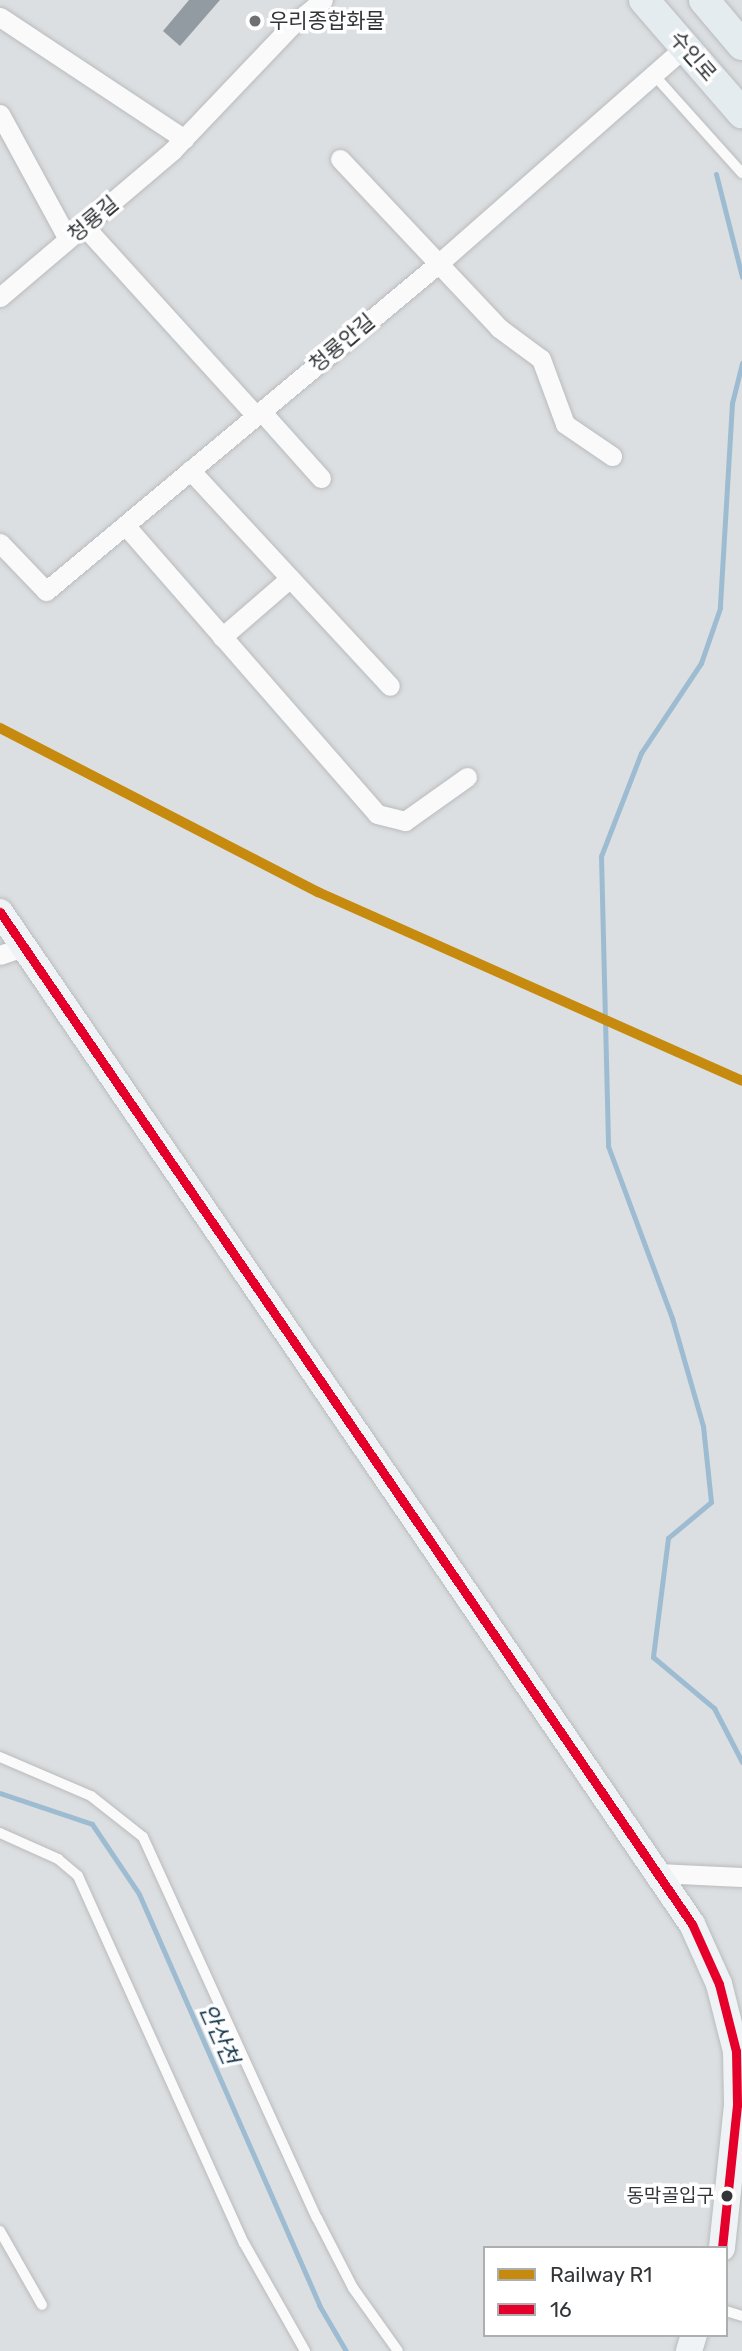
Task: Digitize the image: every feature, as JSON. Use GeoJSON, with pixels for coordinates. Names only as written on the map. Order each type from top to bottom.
{"type":"FeatureCollection","features":[{"type":"Feature","properties":{"kind":"main road","name":"수인로"},"geometry":{"type":"LineString","coordinates":[[644,0],[742,113]]}},
{"type":"Feature","properties":{"kind":"main road"},"geometry":{"type":"LineString","coordinates":[[705,0],[742,45]]}},
{"type":"Feature","properties":{"kind":"street","name":"청룡길"},"geometry":{"type":"LineString","coordinates":[[0,298],[184,139],[318,1]]}},
{"type":"Feature","properties":{"kind":"street"},"geometry":{"type":"LineString","coordinates":[[0,17],[184,139]]}},
{"type":"Feature","properties":{"kind":"street","name":"청룡안길"},"geometry":{"type":"LineString","coordinates":[[0,543],[46,591],[439,263],[685,47]]}},
{"type":"Feature","properties":{"kind":"street"},"geometry":{"type":"LineString","coordinates":[[0,114],[68,239]]}},
{"type":"Feature","properties":{"kind":"street"},"geometry":{"type":"LineString","coordinates":[[340,159],[499,328],[541,359],[565,424],[612,456]]}},
{"type":"Feature","properties":{"kind":"street"},"geometry":{"type":"LineString","coordinates":[[84,226],[321,478]]}},
{"type":"Feature","properties":{"kind":"street"},"geometry":{"type":"LineString","coordinates":[[190,470],[390,686]]}},
{"type":"Feature","properties":{"kind":"street"},"geometry":{"type":"LineString","coordinates":[[125,525],[377,814],[405,821],[467,777]]}},
{"type":"Feature","properties":{"kind":"street"},"geometry":{"type":"LineString","coordinates":[[222,637],[290,578]]}},
{"type":"Feature","properties":{"kind":"street"},"geometry":{"type":"LineString","coordinates":[[0,912],[11,951],[692,1924],[719,1984],[736,2051],[737,2105],[722,2246]]}},
{"type":"Feature","properties":{"kind":"street"},"geometry":{"type":"LineString","coordinates":[[657,1873],[742,1877]]}},
{"type":"Feature","properties":{"kind":"lane"},"geometry":{"type":"LineString","coordinates":[[654,75],[742,173]]}},
{"type":"Feature","properties":{"kind":"lane"},"geometry":{"type":"LineString","coordinates":[[0,1757],[91,1796],[143,1837],[317,2218],[353,2288],[398,2351]]}},
{"type":"Feature","properties":{"kind":"lane"},"geometry":{"type":"LineString","coordinates":[[0,1833],[58,1859],[78,1876],[244,2243],[305,2351]]}},
{"type":"Feature","properties":{"kind":"lane"},"geometry":{"type":"LineString","coordinates":[[0,2231],[42,2305]]}},
{"type":"Feature","properties":{"kind":"building"},"geometry":{"type":"Polygon","coordinates":[[[189,0],[220,0],[180,46],[163,31],[189,0]]]}},
{"type":"Feature","properties":{"kind":"waterway"},"geometry":{"type":"LineString","coordinates":[[716,174],[742,277]]}},
{"type":"Feature","properties":{"kind":"waterway"},"geometry":{"type":"LineString","coordinates":[[742,363],[732,403],[720,608],[701,663],[641,753],[601,856],[608,1146],[672,1318],[703,1426],[711,1502],[668,1538],[653,1657],[714,1708],[742,1762]]}},
{"type":"Feature","properties":{"kind":"waterway","name":"안산천"},"geometry":{"type":"LineString","coordinates":[[0,1793],[92,1824],[139,1894],[319,2305],[346,2351]]}},
{"type":"Feature","properties":{"kind":"rail line","name":"R1"},"geometry":{"type":"LineString","coordinates":[[0,728],[318,892],[742,1081]]}},
{"type":"Feature","properties":{"kind":"transit line","name":"16"},"geometry":{"type":"LineString","coordinates":[[0,912],[692,1924],[719,1984],[736,2051],[737,2105],[722,2246]]}},
{"type":"Feature","properties":{"kind":"place","name":"우리종합화물"},"geometry":{"type":"Point","coordinates":[255,21]}},
{"type":"Feature","properties":{"kind":"place","name":"동막골입구"},"geometry":{"type":"Point","coordinates":[727,2196]}}]}
